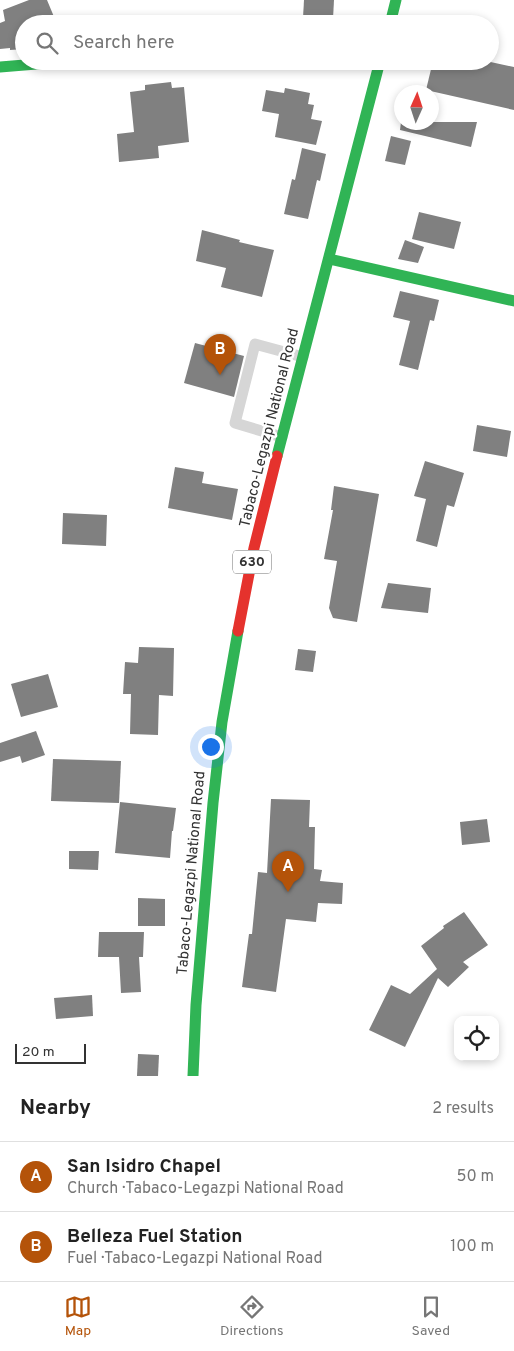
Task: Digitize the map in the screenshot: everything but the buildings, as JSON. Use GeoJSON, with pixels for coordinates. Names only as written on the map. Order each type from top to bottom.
{"type":"FeatureCollection","features":[{"type":"Feature","properties":{"kind":"main road"},"geometry":{"type":"LineString","coordinates":[[392,15],[396,0]]}},
{"type":"Feature","properties":{"kind":"main road"},"geometry":{"type":"LineString","coordinates":[[0,67],[15,66]]}},
{"type":"Feature","properties":{"kind":"main road","name":"Tabaco-Legazpi National Road"},"geometry":{"type":"LineString","coordinates":[[194,1076],[200,949],[222,722],[254,548],[378,70]]}},
{"type":"Feature","properties":{"kind":"main road"},"geometry":{"type":"LineString","coordinates":[[329,259],[514,301]]}},
{"type":"Feature","properties":{"kind":"lane"},"geometry":{"type":"LineString","coordinates":[[282,437],[235,423],[255,344],[303,357]]}},
{"type":"Feature","properties":{"kind":"traffic: fast"},"geometry":{"type":"LineString","coordinates":[[392,15],[396,0]]}},
{"type":"Feature","properties":{"kind":"traffic: fast"},"geometry":{"type":"LineString","coordinates":[[0,67],[15,66]]}},
{"type":"Feature","properties":{"kind":"traffic: fast"},"geometry":{"type":"LineString","coordinates":[[277,456],[378,70]]}},
{"type":"Feature","properties":{"kind":"traffic: fast"},"geometry":{"type":"LineString","coordinates":[[329,259],[514,301]]}},
{"type":"Feature","properties":{"kind":"traffic: fast"},"geometry":{"type":"LineString","coordinates":[[193,1076],[196,1005],[213,803],[222,722],[238,631]]}},
{"type":"Feature","properties":{"kind":"traffic: jam"},"geometry":{"type":"LineString","coordinates":[[238,631],[254,548],[277,456]]}},
{"type":"Feature","properties":{"kind":"place","name":"Belleza Fuel Station"},"geometry":{"type":"Point","coordinates":[220,375]}},
{"type":"Feature","properties":{"kind":"place","name":"San Isidro Chapel"},"geometry":{"type":"Point","coordinates":[288,892]}}]}
